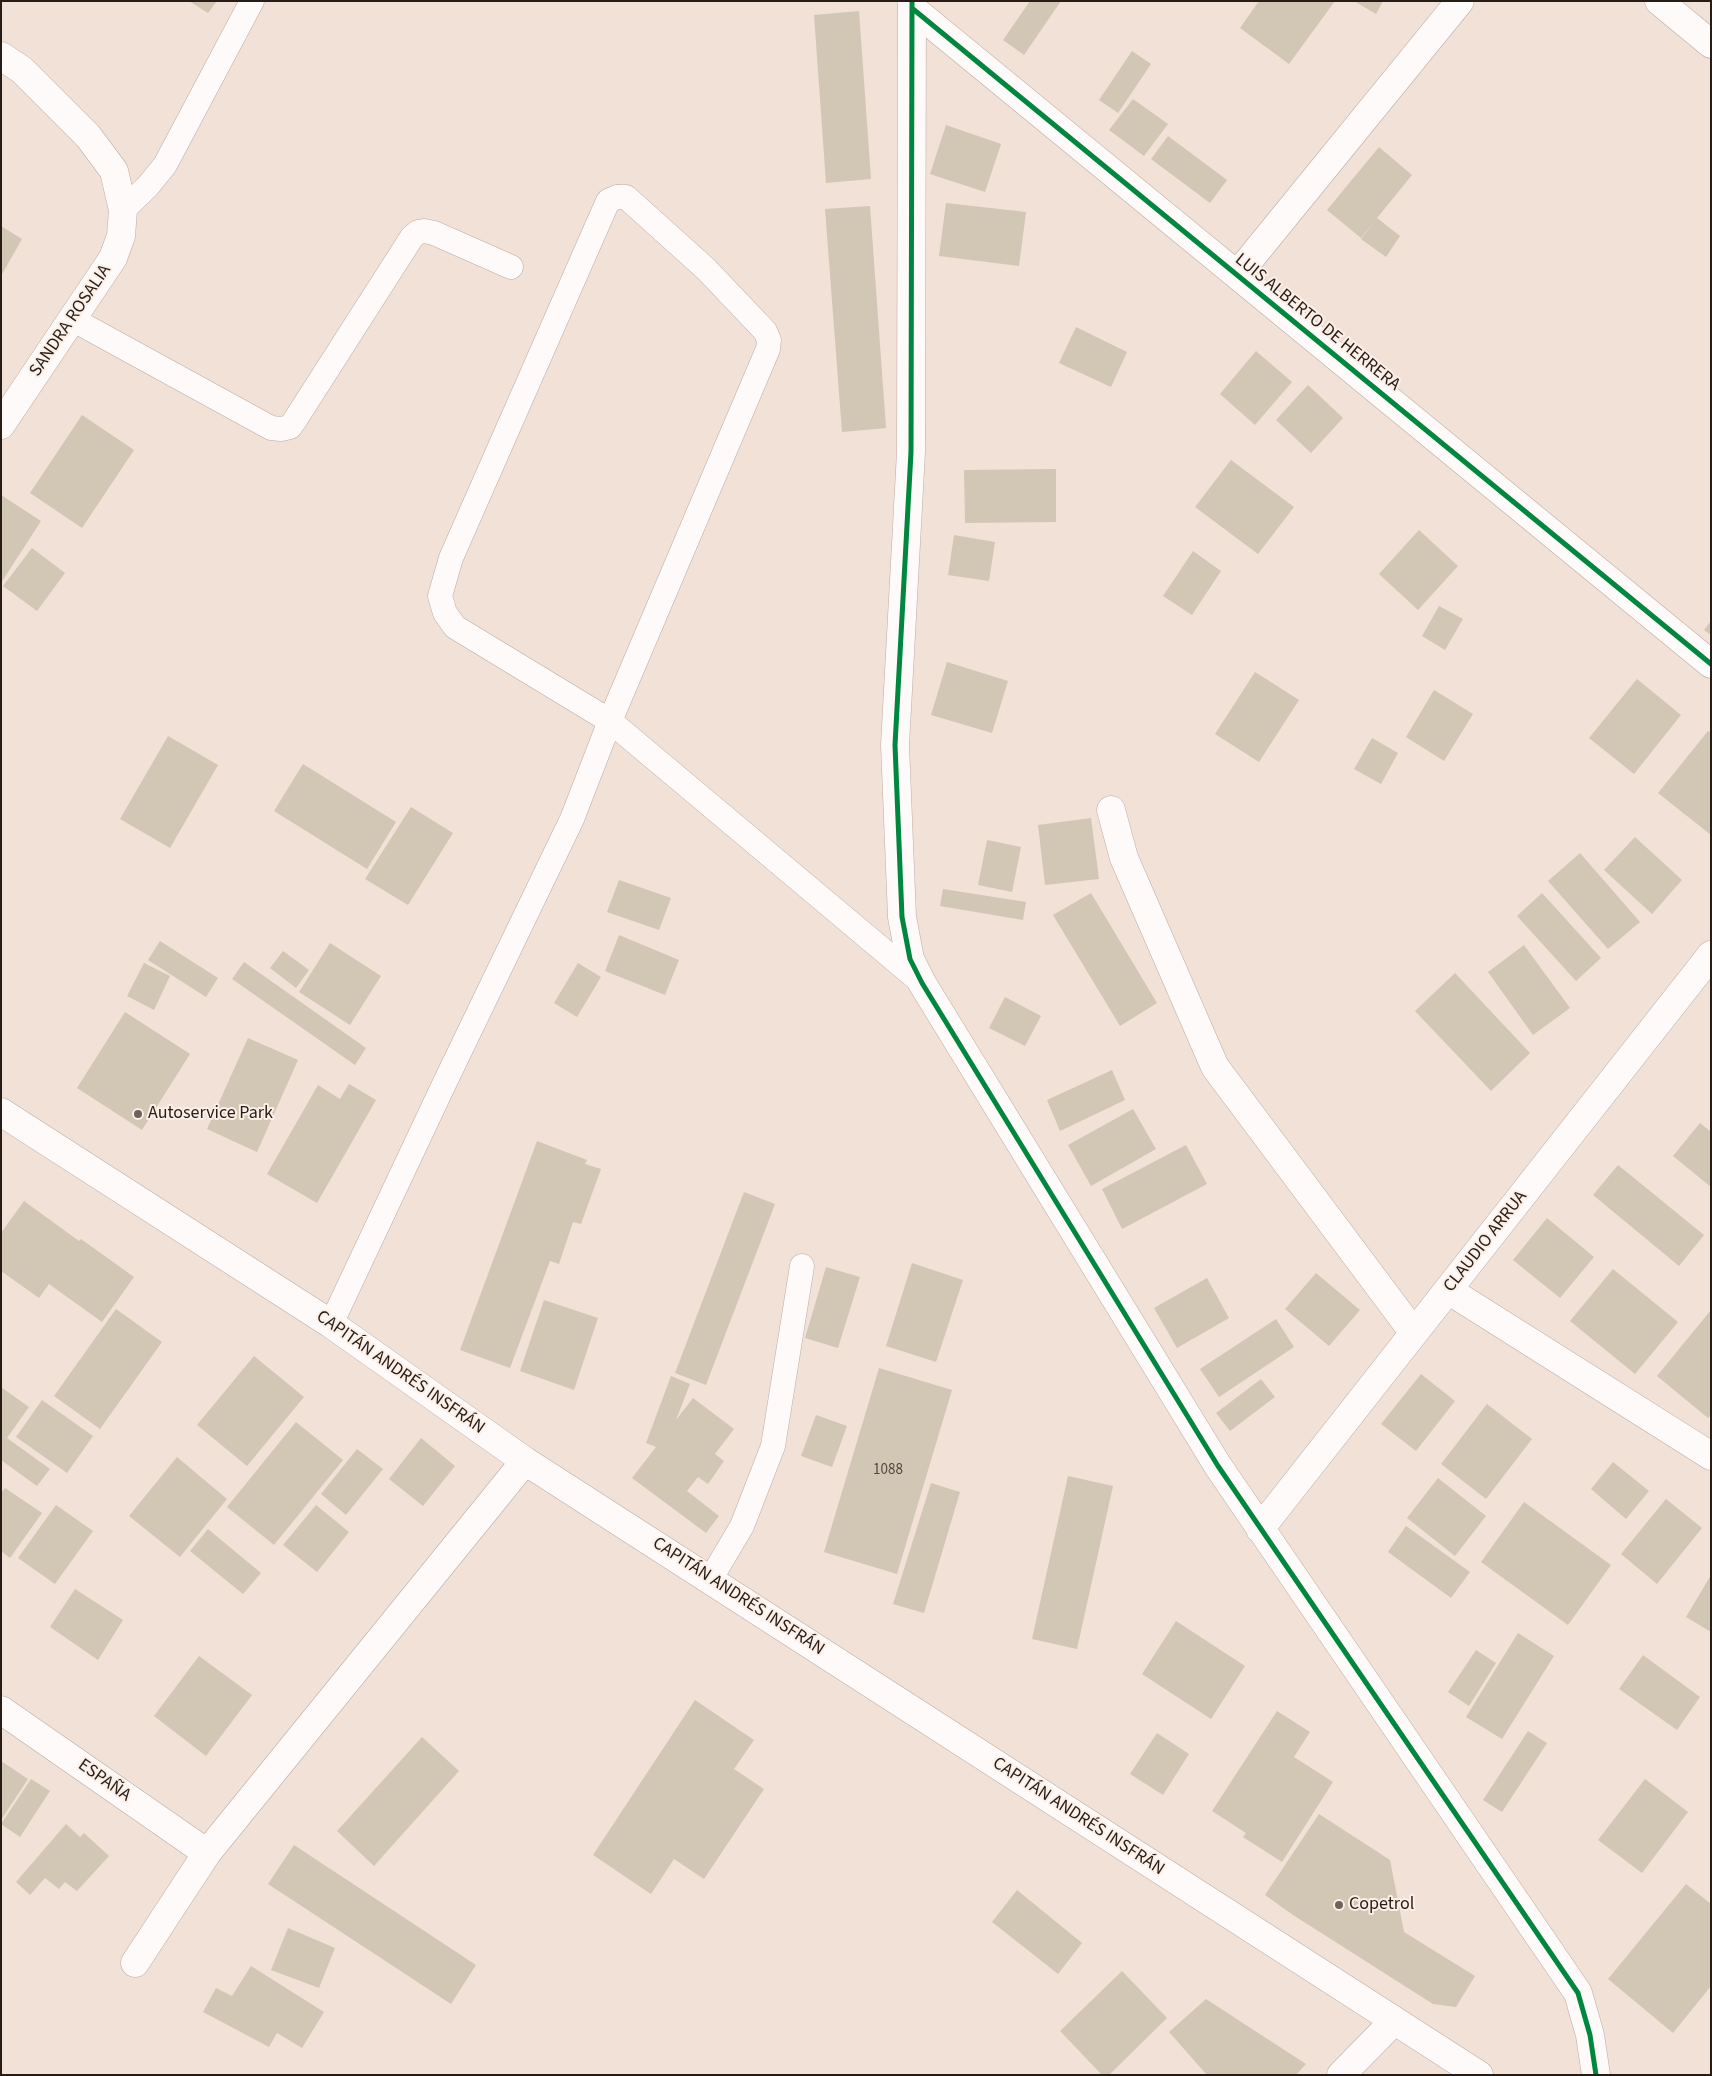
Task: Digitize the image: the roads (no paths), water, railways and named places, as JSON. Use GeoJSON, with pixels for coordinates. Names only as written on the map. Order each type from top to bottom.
{"type":"FeatureCollection","features":[{"type":"Feature","properties":{"kind":"street"},"geometry":{"type":"LineString","coordinates":[[1237,275],[1460,1]]}},
{"type":"Feature","properties":{"kind":"street"},"geometry":{"type":"LineString","coordinates":[[1659,1],[1711,44]]}},
{"type":"Feature","properties":{"kind":"street"},"geometry":{"type":"LineString","coordinates":[[912,5],[911,452],[895,745],[902,918],[910,959],[922,983],[1218,1466],[1578,1993],[1590,2035],[1596,2075]]}},
{"type":"Feature","properties":{"kind":"street","name":"LUIS ALBERTO DE HERRERA"},"geometry":{"type":"LineString","coordinates":[[912,5],[1237,275],[1711,664]]}},
{"type":"Feature","properties":{"kind":"street","name":"SANDRA ROSALIA"},"geometry":{"type":"LineString","coordinates":[[1,56],[22,70],[88,136],[114,171],[123,210],[120,236],[113,258],[1,425]]}},
{"type":"Feature","properties":{"kind":"street"},"geometry":{"type":"LineString","coordinates":[[1111,810],[1124,858],[1215,1067],[1414,1333]]}},
{"type":"Feature","properties":{"kind":"street","name":"CLAUDIO ARRUA"},"geometry":{"type":"LineString","coordinates":[[1260,1529],[1711,955]]}},
{"type":"Feature","properties":{"kind":"street","name":"CAPITÁN ANDRÉS INSFRÁN"},"geometry":{"type":"LineString","coordinates":[[1,1112],[331,1324],[525,1461],[1479,2075]]}},
{"type":"Feature","properties":{"kind":"street"},"geometry":{"type":"LineString","coordinates":[[1448,1290],[1711,1456]]}},
{"type":"Feature","properties":{"kind":"street"},"geometry":{"type":"LineString","coordinates":[[135,1963],[207,1853],[525,1461]]}},
{"type":"Feature","properties":{"kind":"street","name":"ESPAÑA"},"geometry":{"type":"LineString","coordinates":[[1,1710],[207,1853]]}},
{"type":"Feature","properties":{"kind":"street"},"geometry":{"type":"LineString","coordinates":[[1341,2075],[1394,2021]]}},
{"type":"Feature","properties":{"kind":"lane"},"geometry":{"type":"LineString","coordinates":[[123,210],[148,186],[165,165],[252,1]]}},
{"type":"Feature","properties":{"kind":"lane"},"geometry":{"type":"LineString","coordinates":[[331,1324],[572,819],[610,721],[768,349],[769,340],[765,331],[706,268],[626,197],[617,197],[608,201],[451,558],[440,596],[445,612],[455,627],[610,721],[922,983]]}},
{"type":"Feature","properties":{"kind":"lane"},"geometry":{"type":"LineString","coordinates":[[72,319],[271,428],[281,429],[290,427],[295,420],[412,237],[418,232],[434,233],[511,267]]}},
{"type":"Feature","properties":{"kind":"lane"},"geometry":{"type":"LineString","coordinates":[[710,1580],[742,1526],[773,1446],[802,1266]]}},
{"type":"Feature","properties":{"kind":"place","name":"Autoservice Park"},"geometry":{"type":"Point","coordinates":[138,1114]}},
{"type":"Feature","properties":{"kind":"place","name":"Copetrol"},"geometry":{"type":"Point","coordinates":[1339,1905]}}]}
